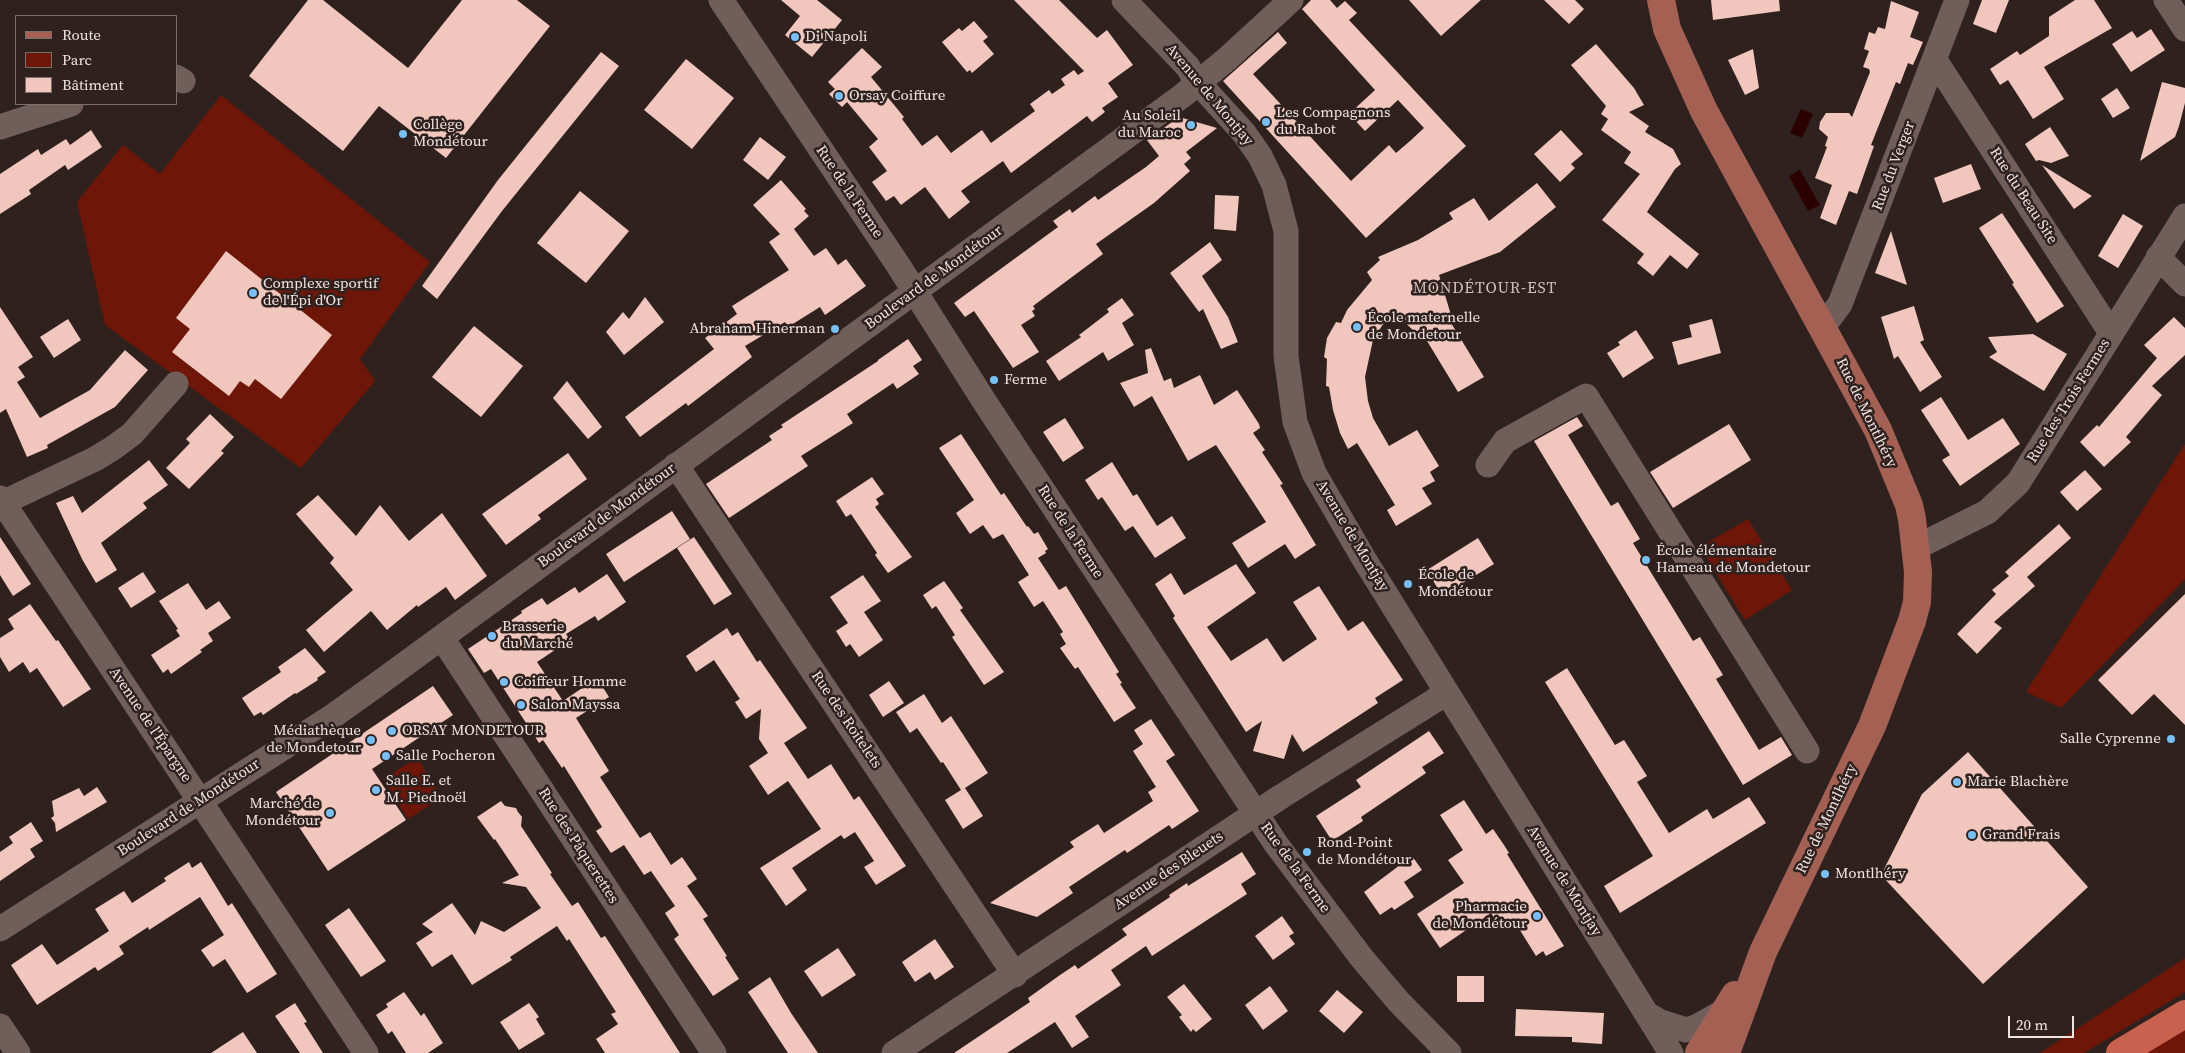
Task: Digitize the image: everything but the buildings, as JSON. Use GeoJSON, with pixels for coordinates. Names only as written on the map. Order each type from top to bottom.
{"type":"FeatureCollection","features":[{"type":"Feature","properties":{"kind":"highway"},"geometry":{"type":"LineString","coordinates":[[2120,1053],[2185,1014]]}},
{"type":"Feature","properties":{"kind":"highway"},"geometry":{"type":"LineString","coordinates":[[2156,1053],[2185,1026]]}},
{"type":"Feature","properties":{"kind":"main road","name":"Rue de Montlhéry"},"geometry":{"type":"LineString","coordinates":[[1661,0],[1667,28],[1704,111],[1823,327],[1881,438],[1909,505],[1918,572],[1917,602],[1912,622],[1872,726],[1762,952],[1726,1053]]}},
{"type":"Feature","properties":{"kind":"main road","name":"Rue de Montlhéry"},"geometry":{"type":"LineString","coordinates":[[1699,1053],[1762,952]]}},
{"type":"Feature","properties":{"kind":"street","name":"Rue de la Ferme"},"geometry":{"type":"LineString","coordinates":[[721,0],[1293,868],[1361,958],[1447,1051]]}},
{"type":"Feature","properties":{"kind":"street","name":"Avenue de Montjay"},"geometry":{"type":"LineString","coordinates":[[1124,0],[1188,67],[1244,133],[1260,156],[1274,185],[1283,213],[1286,231],[1286,356],[1295,422],[1314,473],[1364,560],[1671,1053]]}},
{"type":"Feature","properties":{"kind":"street","name":"Boulevard de Mondétour"},"geometry":{"type":"LineString","coordinates":[[0,929],[333,716],[442,638],[1182,96],[1227,59],[1291,0]]}},
{"type":"Feature","properties":{"kind":"street","name":"Rue du Verger"},"geometry":{"type":"LineString","coordinates":[[1823,327],[1840,304],[1957,0]]}},
{"type":"Feature","properties":{"kind":"street"},"geometry":{"type":"LineString","coordinates":[[2166,0],[2185,29]]}},
{"type":"Feature","properties":{"kind":"street","name":"Rue du Beau Site"},"geometry":{"type":"LineString","coordinates":[[1935,60],[2111,333]]}},
{"type":"Feature","properties":{"kind":"street"},"geometry":{"type":"LineString","coordinates":[[0,127],[68,105]]}},
{"type":"Feature","properties":{"kind":"street","name":"Rue des Trois Fermes"},"geometry":{"type":"LineString","coordinates":[[1915,548],[1987,512],[2018,483],[2185,216]]}},
{"type":"Feature","properties":{"kind":"street"},"geometry":{"type":"LineString","coordinates":[[2158,257],[2185,284]]}},
{"type":"Feature","properties":{"kind":"street"},"geometry":{"type":"LineString","coordinates":[[1,501],[95,459],[113,448],[132,434],[176,384]]}},
{"type":"Feature","properties":{"kind":"street"},"geometry":{"type":"LineString","coordinates":[[1488,466],[1505,440],[1586,396],[1807,752]]}},
{"type":"Feature","properties":{"kind":"street","name":"Rue des Roitelets"},"geometry":{"type":"LineString","coordinates":[[676,465],[1015,975]]}},
{"type":"Feature","properties":{"kind":"street","name":"Avenue de l'Épargne"},"geometry":{"type":"LineString","coordinates":[[1,501],[366,1053]]}},
{"type":"Feature","properties":{"kind":"street","name":"Rue des Pâquerettes"},"geometry":{"type":"LineString","coordinates":[[442,638],[714,1053]]}},
{"type":"Feature","properties":{"kind":"street","name":"Avenue des Bleuets"},"geometry":{"type":"LineString","coordinates":[[894,1053],[1015,975],[1256,813],[1446,692]]}},
{"type":"Feature","properties":{"kind":"street"},"geometry":{"type":"LineString","coordinates":[[1647,1014],[1661,1022],[1686,1030],[1698,1026],[1724,1011]]}},
{"type":"Feature","properties":{"kind":"street"},"geometry":{"type":"LineString","coordinates":[[0,1026],[18,1053]]}},
{"type":"Feature","properties":{"kind":"green space","name":"Complexe sportif de l'Épi d'Or"},"geometry":{"type":"Polygon","coordinates":[[[221,95],[430,262],[360,359],[375,381],[301,468],[105,325],[77,202],[123,145],[160,174],[221,95]]]}},
{"type":"Feature","properties":{"kind":"green space"},"geometry":{"type":"Polygon","coordinates":[[[2185,444],[2185,579],[2061,708],[2026,692],[2185,444]]]}},
{"type":"Feature","properties":{"kind":"green space"},"geometry":{"type":"Polygon","coordinates":[[[1748,519],[1792,590],[1745,620],[1700,547],[1748,519]]]}},
{"type":"Feature","properties":{"kind":"green space"},"geometry":{"type":"Polygon","coordinates":[[[417,758],[442,797],[408,819],[383,779],[417,758]]]}},
{"type":"Feature","properties":{"kind":"green space"},"geometry":{"type":"Polygon","coordinates":[[[2185,958],[2185,992],[2084,1053],[2040,1053],[2185,958]]]}},
{"type":"Feature","properties":{"kind":"green space"},"geometry":{"type":"Polygon","coordinates":[[[2185,1029],[2185,1053],[2145,1053],[2185,1029]]]}},
{"type":"Feature","properties":{"kind":"shaded area"},"geometry":{"type":"Polygon","coordinates":[[[1801,109],[1813,114],[1802,138],[1790,133],[1801,109]]]}},
{"type":"Feature","properties":{"kind":"shaded area"},"geometry":{"type":"Polygon","coordinates":[[[1800,170],[1820,205],[1808,211],[1789,176],[1800,170]]]}},
{"type":"Feature","properties":{"kind":"place","name":"Di Napoli"},"geometry":{"type":"Point","coordinates":[795,37]}},
{"type":"Feature","properties":{"kind":"place","name":"Orsay Coiffure"},"geometry":{"type":"Point","coordinates":[839,96]}},
{"type":"Feature","properties":{"kind":"place","name":"Les Compagnons du Rabot"},"geometry":{"type":"Point","coordinates":[1266,122]}},
{"type":"Feature","properties":{"kind":"place","name":"Au Soleil du Maroc"},"geometry":{"type":"Point","coordinates":[1191,125]}},
{"type":"Feature","properties":{"kind":"place","name":"Collège Mondétour"},"geometry":{"type":"Point","coordinates":[403,134]}},
{"type":"Feature","properties":{"kind":"place","name":"Complexe sportif de l'Épi d'Or"},"geometry":{"type":"Point","coordinates":[253,293]}},
{"type":"Feature","properties":{"kind":"place","name":"École maternelle de Mondetour"},"geometry":{"type":"Point","coordinates":[1357,327]}},
{"type":"Feature","properties":{"kind":"place","name":"Abraham Hinerman"},"geometry":{"type":"Point","coordinates":[835,329]}},
{"type":"Feature","properties":{"kind":"place","name":"Ferme"},"geometry":{"type":"Point","coordinates":[994,380]}},
{"type":"Feature","properties":{"kind":"place","name":"École élémentaire Hameau de Mondetour"},"geometry":{"type":"Point","coordinates":[1646,560]}},
{"type":"Feature","properties":{"kind":"place","name":"École de Mondétour"},"geometry":{"type":"Point","coordinates":[1408,584]}},
{"type":"Feature","properties":{"kind":"place","name":"Brasserie du Marché"},"geometry":{"type":"Point","coordinates":[492,636]}},
{"type":"Feature","properties":{"kind":"place","name":"Coiffeur Homme"},"geometry":{"type":"Point","coordinates":[504,682]}},
{"type":"Feature","properties":{"kind":"place","name":"Salon Mayssa"},"geometry":{"type":"Point","coordinates":[521,705]}},
{"type":"Feature","properties":{"kind":"place","name":"ORSAY MONDETOUR"},"geometry":{"type":"Point","coordinates":[392,731]}},
{"type":"Feature","properties":{"kind":"place","name":"Salle Cyprenne"},"geometry":{"type":"Point","coordinates":[2171,739]}},
{"type":"Feature","properties":{"kind":"place","name":"Médiathèque de Mondetour"},"geometry":{"type":"Point","coordinates":[371,740]}},
{"type":"Feature","properties":{"kind":"place","name":"Salle Pocheron"},"geometry":{"type":"Point","coordinates":[386,756]}},
{"type":"Feature","properties":{"kind":"place","name":"Marie Blachère"},"geometry":{"type":"Point","coordinates":[1957,782]}},
{"type":"Feature","properties":{"kind":"place","name":"Salle E. et M. Piednoël"},"geometry":{"type":"Point","coordinates":[376,790]}},
{"type":"Feature","properties":{"kind":"place","name":"Marché de Mondétour"},"geometry":{"type":"Point","coordinates":[330,813]}},
{"type":"Feature","properties":{"kind":"place","name":"Grand Frais"},"geometry":{"type":"Point","coordinates":[1972,835]}},
{"type":"Feature","properties":{"kind":"place","name":"Rond-Point de Mondétour"},"geometry":{"type":"Point","coordinates":[1307,852]}},
{"type":"Feature","properties":{"kind":"place","name":"Montlhéry"},"geometry":{"type":"Point","coordinates":[1825,874]}},
{"type":"Feature","properties":{"kind":"place","name":"Pharmacie de Mondétour"},"geometry":{"type":"Point","coordinates":[1537,916]}},
{"type":"Feature","properties":{"kind":"district","name":"MONDÉTOUR-EST"},"geometry":{"type":"Point","coordinates":[1485,289]}}]}
